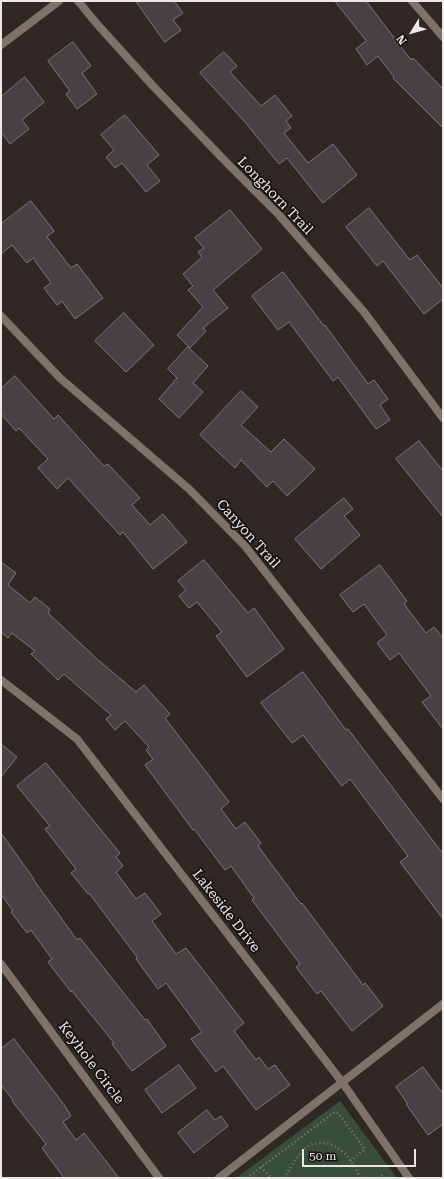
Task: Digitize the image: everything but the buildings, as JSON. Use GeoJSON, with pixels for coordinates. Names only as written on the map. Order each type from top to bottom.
{"type":"FeatureCollection","features":[{"type":"Feature","properties":{"kind":"street"},"geometry":{"type":"LineString","coordinates":[[1,45],[59,1]]}},
{"type":"Feature","properties":{"kind":"street","name":"Longhorn Trail"},"geometry":{"type":"LineString","coordinates":[[78,1],[153,86],[279,215],[364,312],[443,418]]}},
{"type":"Feature","properties":{"kind":"street"},"geometry":{"type":"LineString","coordinates":[[412,1],[443,37]]}},
{"type":"Feature","properties":{"kind":"street","name":"Canyon Trail"},"geometry":{"type":"LineString","coordinates":[[1,316],[60,378],[189,489],[244,546],[443,799]]}},
{"type":"Feature","properties":{"kind":"street","name":"Lakeside Drive"},"geometry":{"type":"LineString","coordinates":[[1,680],[77,739],[342,1082],[409,1178]]}},
{"type":"Feature","properties":{"kind":"street","name":"Keyhole Circle"},"geometry":{"type":"LineString","coordinates":[[1,964],[159,1178]]}},
{"type":"Feature","properties":{"kind":"street"},"geometry":{"type":"LineString","coordinates":[[219,1178],[443,1004]]}},
{"type":"Feature","properties":{"kind":"path"},"geometry":{"type":"LineString","coordinates":[[247,1178],[335,1112],[338,1113],[365,1149],[351,1161]]}},
{"type":"Feature","properties":{"kind":"path"},"geometry":{"type":"LineString","coordinates":[[284,1178],[299,1155],[310,1144],[328,1143],[336,1146],[351,1161],[360,1178]]}},
{"type":"Feature","properties":{"kind":"path"},"geometry":{"type":"LineString","coordinates":[[261,1167],[271,1178]]}},
{"type":"Feature","properties":{"kind":"path"},"geometry":{"type":"LineString","coordinates":[[378,1178],[382,1176],[387,1178]]}},
{"type":"Feature","properties":{"kind":"green space"},"geometry":{"type":"Polygon","coordinates":[[[340,1101],[397,1178],[236,1178],[340,1101]]]}}]}
